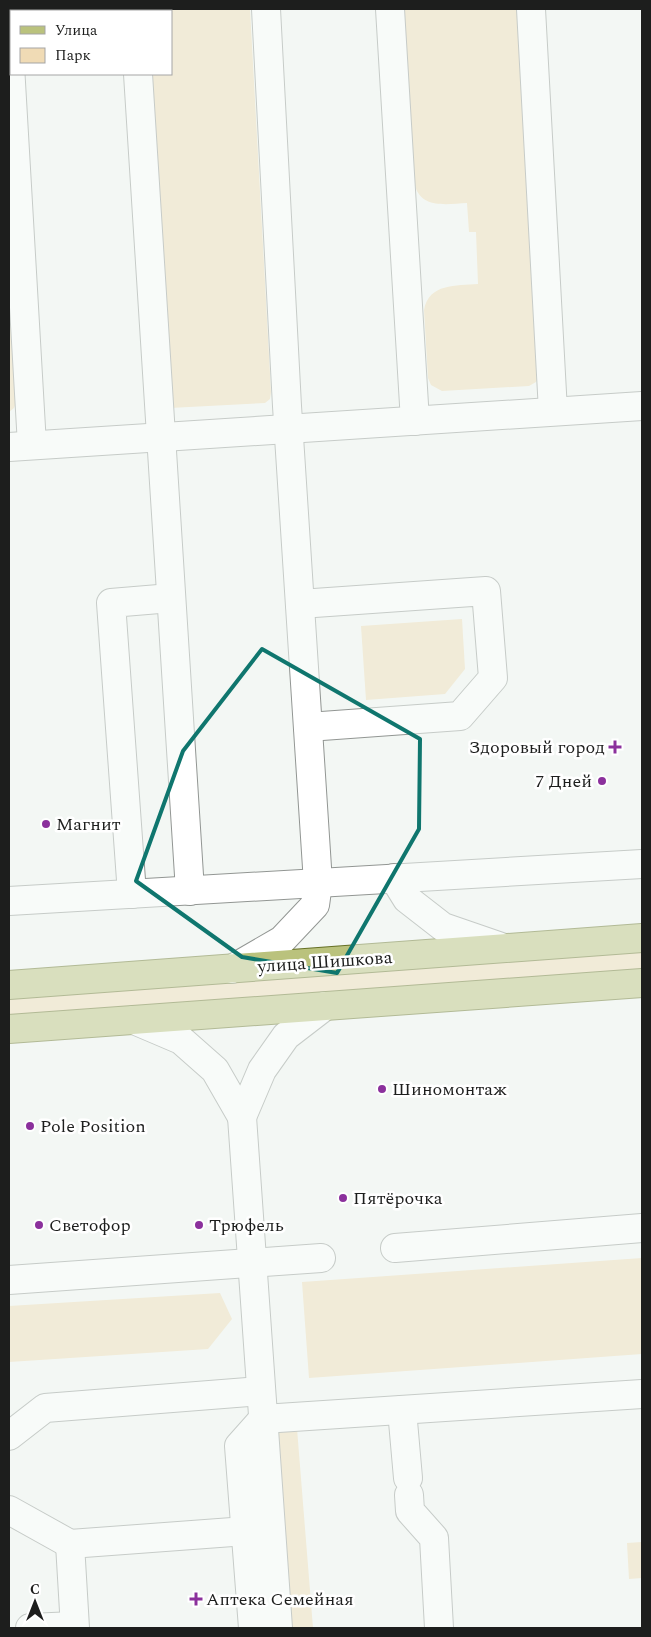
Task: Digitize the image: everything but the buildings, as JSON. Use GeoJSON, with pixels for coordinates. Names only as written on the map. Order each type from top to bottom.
{"type":"FeatureCollection","features":[{"type":"Feature","properties":{"kind":"main road","name":"улица Шишкова"},"geometry":{"type":"LineString","coordinates":[[9,985],[642,938]]}},
{"type":"Feature","properties":{"kind":"main road"},"geometry":{"type":"LineString","coordinates":[[9,1029],[642,983]]}},
{"type":"Feature","properties":{"kind":"street"},"geometry":{"type":"LineString","coordinates":[[232,969],[282,940],[315,905],[318,883],[289,430],[266,9]]}},
{"type":"Feature","properties":{"kind":"street"},"geometry":{"type":"LineString","coordinates":[[390,9],[415,422]]}},
{"type":"Feature","properties":{"kind":"street"},"geometry":{"type":"LineString","coordinates":[[531,9],[554,411]]}},
{"type":"Feature","properties":{"kind":"street"},"geometry":{"type":"LineString","coordinates":[[9,48],[20,446],[642,406]]}},
{"type":"Feature","properties":{"kind":"street"},"geometry":{"type":"LineString","coordinates":[[138,75],[190,891]]}},
{"type":"Feature","properties":{"kind":"street"},"geometry":{"type":"LineString","coordinates":[[300,604],[486,592],[493,678],[460,716],[308,726]]}},
{"type":"Feature","properties":{"kind":"street"},"geometry":{"type":"LineString","coordinates":[[132,894],[111,602],[171,598]]}},
{"type":"Feature","properties":{"kind":"street"},"geometry":{"type":"LineString","coordinates":[[9,901],[642,864]]}},
{"type":"Feature","properties":{"kind":"street"},"geometry":{"type":"LineString","coordinates":[[394,878],[407,899],[443,927],[504,948]]}},
{"type":"Feature","properties":{"kind":"street"},"geometry":{"type":"LineString","coordinates":[[242,1116],[262,1070],[286,1036],[325,1006]]}},
{"type":"Feature","properties":{"kind":"street"},"geometry":{"type":"LineString","coordinates":[[134,1020],[181,1040],[216,1070],[242,1116],[278,1628]]}},
{"type":"Feature","properties":{"kind":"street"},"geometry":{"type":"LineString","coordinates":[[395,1248],[642,1228]]}},
{"type":"Feature","properties":{"kind":"street"},"geometry":{"type":"LineString","coordinates":[[9,1280],[321,1258]]}},
{"type":"Feature","properties":{"kind":"street"},"geometry":{"type":"LineString","coordinates":[[9,1436],[45,1408],[261,1392]]}},
{"type":"Feature","properties":{"kind":"street"},"geometry":{"type":"LineString","coordinates":[[253,1628],[239,1446],[263,1419],[642,1394]]}},
{"type":"Feature","properties":{"kind":"street"},"geometry":{"type":"LineString","coordinates":[[402,1410],[410,1511],[434,1538],[438,1628]]}},
{"type":"Feature","properties":{"kind":"street"},"geometry":{"type":"LineString","coordinates":[[9,1510],[70,1544],[246,1531]]}},
{"type":"Feature","properties":{"kind":"street"},"geometry":{"type":"LineString","coordinates":[[30,1628],[75,1627],[70,1544]]}},
{"type":"Feature","properties":{"kind":"highlighted area"},"geometry":{"type":"Polygon","coordinates":[[[262,649],[420,739],[419,829],[337,973],[242,957],[136,881],[183,751],[262,649]]]}},
{"type":"Feature","properties":{"kind":"green space"},"geometry":{"type":"Polygon","coordinates":[[[250,9],[271,392],[270,399],[265,403],[170,408],[146,75],[172,75],[172,10],[143,10],[250,9]]]}},
{"type":"Feature","properties":{"kind":"green space"},"geometry":{"type":"Polygon","coordinates":[[[404,9],[520,9],[540,372],[536,382],[529,386],[442,391],[431,385],[428,378],[424,310],[427,301],[437,290],[453,286],[478,284],[476,232],[469,232],[467,203],[444,204],[429,202],[418,193],[415,186],[404,9]]]}},
{"type":"Feature","properties":{"kind":"green space"},"geometry":{"type":"Polygon","coordinates":[[[9,217],[18,398],[14,408],[9,412],[9,217]]]}},
{"type":"Feature","properties":{"kind":"green space"},"geometry":{"type":"Polygon","coordinates":[[[462,619],[465,669],[445,694],[366,700],[361,626],[462,619]]]}},
{"type":"Feature","properties":{"kind":"green space"},"geometry":{"type":"Polygon","coordinates":[[[642,952],[642,969],[9,1015],[9,999],[642,952]]]}},
{"type":"Feature","properties":{"kind":"green space"},"geometry":{"type":"Polygon","coordinates":[[[642,1258],[642,1354],[309,1378],[302,1282],[642,1258]]]}},
{"type":"Feature","properties":{"kind":"green space"},"geometry":{"type":"Polygon","coordinates":[[[220,1293],[232,1319],[208,1349],[9,1362],[9,1306],[220,1293]]]}},
{"type":"Feature","properties":{"kind":"green space"},"geometry":{"type":"Polygon","coordinates":[[[296,1416],[313,1628],[253,1628],[263,1419],[296,1416]]]}},
{"type":"Feature","properties":{"kind":"green space"},"geometry":{"type":"Polygon","coordinates":[[[642,1542],[642,1578],[629,1579],[627,1543],[642,1542]]]}},
{"type":"Feature","properties":{"kind":"place","name":"Здоровый город"},"geometry":{"type":"Point","coordinates":[615,747]}},
{"type":"Feature","properties":{"kind":"place","name":"7 Дней"},"geometry":{"type":"Point","coordinates":[602,781]}},
{"type":"Feature","properties":{"kind":"place","name":"Магнит"},"geometry":{"type":"Point","coordinates":[46,824]}},
{"type":"Feature","properties":{"kind":"place","name":"Шиномонтаж"},"geometry":{"type":"Point","coordinates":[382,1089]}},
{"type":"Feature","properties":{"kind":"place","name":"Pole Position"},"geometry":{"type":"Point","coordinates":[30,1126]}},
{"type":"Feature","properties":{"kind":"place","name":"Пятёрочка"},"geometry":{"type":"Point","coordinates":[343,1198]}},
{"type":"Feature","properties":{"kind":"place","name":"Светофор"},"geometry":{"type":"Point","coordinates":[39,1225]}},
{"type":"Feature","properties":{"kind":"place","name":"Трюфель"},"geometry":{"type":"Point","coordinates":[199,1225]}},
{"type":"Feature","properties":{"kind":"place","name":"Аптека Семейная"},"geometry":{"type":"Point","coordinates":[196,1599]}}]}
